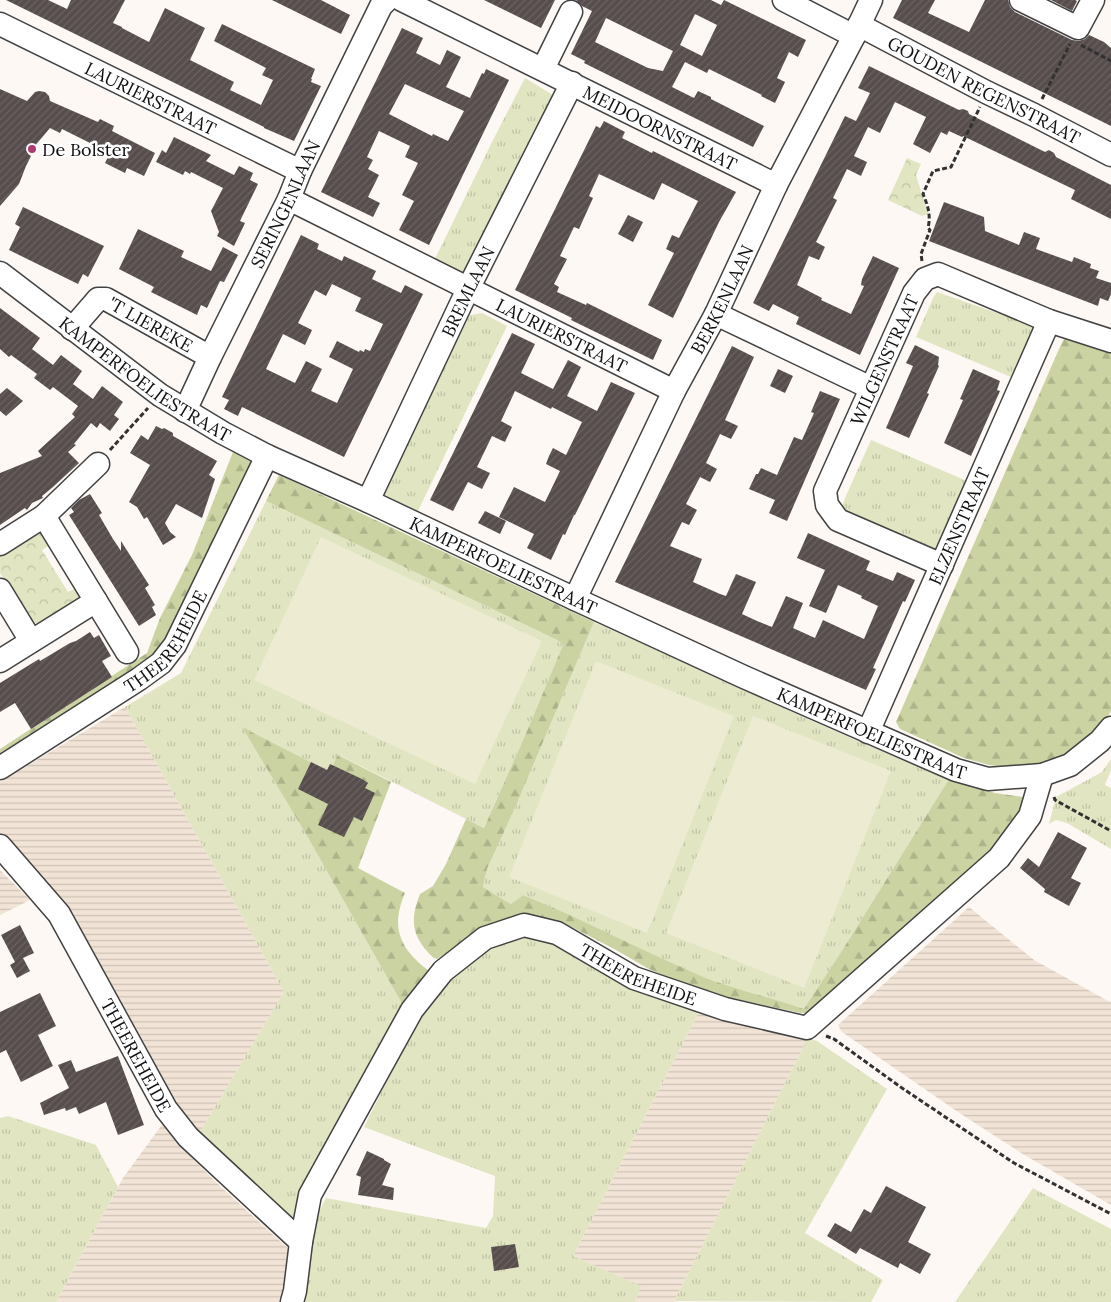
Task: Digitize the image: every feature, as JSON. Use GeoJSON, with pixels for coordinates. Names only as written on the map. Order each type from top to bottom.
{"type":"FeatureCollection","features":[{"type":"Feature","properties":{"kind":"street","name":"MEIDOORNSTRAAT"},"geometry":{"type":"LineString","coordinates":[[402,0],[776,185]]}},
{"type":"Feature","properties":{"kind":"street","name":"GOUDEN REGENSTRAAT"},"geometry":{"type":"LineString","coordinates":[[784,0],[857,30],[1034,115],[1111,155]]}},
{"type":"Feature","properties":{"kind":"street","name":"BERKENLAAN"},"geometry":{"type":"LineString","coordinates":[[575,599],[674,392],[716,314],[776,185],[871,0]]}},
{"type":"Feature","properties":{"kind":"street"},"geometry":{"type":"LineString","coordinates":[[1021,0],[1075,34],[1093,0]]}},
{"type":"Feature","properties":{"kind":"street","name":"SERINGENLAAN"},"geometry":{"type":"LineString","coordinates":[[185,411],[289,200],[300,171],[379,2]]}},
{"type":"Feature","properties":{"kind":"street"},"geometry":{"type":"LineString","coordinates":[[543,69],[571,12]]}},
{"type":"Feature","properties":{"kind":"street","name":"LAURIERSTRAAT"},"geometry":{"type":"LineString","coordinates":[[0,24],[300,171]]}},
{"type":"Feature","properties":{"kind":"street","name":"BREMLAAN"},"geometry":{"type":"LineString","coordinates":[[368,500],[468,290],[572,83]]}},
{"type":"Feature","properties":{"kind":"street","name":"LAURIERSTRAAT"},"geometry":{"type":"LineString","coordinates":[[289,200],[674,392]]}},
{"type":"Feature","properties":{"kind":"street","name":"KAMPERFOELIESTRAAT"},"geometry":{"type":"LineString","coordinates":[[0,273],[160,395],[223,434],[267,456],[368,500],[575,599],[956,770],[988,779],[1042,775],[1070,765],[1100,741],[1111,728]]}},
{"type":"Feature","properties":{"kind":"street","name":"WILGENSTRAAT"},"geometry":{"type":"LineString","coordinates":[[942,565],[838,520],[827,505],[825,491],[914,293],[924,279],[938,274],[1049,321],[1111,341]]}},
{"type":"Feature","properties":{"kind":"street","name":"'T LIEREKE"},"geometry":{"type":"LineString","coordinates":[[72,329],[98,299],[106,299],[210,357]]}},
{"type":"Feature","properties":{"kind":"street"},"geometry":{"type":"LineString","coordinates":[[716,314],[871,388]]}},
{"type":"Feature","properties":{"kind":"street","name":"ELZENSTRAAT"},"geometry":{"type":"LineString","coordinates":[[868,732],[1049,321]]}},
{"type":"Feature","properties":{"kind":"street","name":"THEEREHEIDE"},"geometry":{"type":"LineString","coordinates":[[0,768],[161,664],[174,645],[267,456]]}},
{"type":"Feature","properties":{"kind":"street"},"geometry":{"type":"LineString","coordinates":[[0,544],[44,516],[98,464]]}},
{"type":"Feature","properties":{"kind":"street"},"geometry":{"type":"LineString","coordinates":[[44,516],[127,652]]}},
{"type":"Feature","properties":{"kind":"street"},"geometry":{"type":"LineString","coordinates":[[0,590],[31,641]]}},
{"type":"Feature","properties":{"kind":"street"},"geometry":{"type":"LineString","coordinates":[[0,661],[96,601]]}},
{"type":"Feature","properties":{"kind":"street"},"geometry":{"type":"LineString","coordinates":[[807,1028],[999,858],[1030,816],[1042,775]]}},
{"type":"Feature","properties":{"kind":"street","name":"THEEREHEIDE"},"geometry":{"type":"LineString","coordinates":[[0,846],[59,914],[166,1109],[188,1137],[301,1242]]}},
{"type":"Feature","properties":{"kind":"street","name":"THEEREHEIDE"},"geometry":{"type":"LineString","coordinates":[[292,1302],[310,1195],[412,1010],[443,971],[485,938],[524,925],[557,933],[634,978],[725,1010],[807,1028]]}},
{"type":"Feature","properties":{"kind":"path"},"geometry":{"type":"LineString","coordinates":[[1034,115],[1075,34],[1111,60]]}},
{"type":"Feature","properties":{"kind":"path"},"geometry":{"type":"LineString","coordinates":[[924,279],[921,254],[930,230],[928,228],[930,220],[929,208],[923,194],[933,171],[952,167],[986,92]]}},
{"type":"Feature","properties":{"kind":"path"},"geometry":{"type":"LineString","coordinates":[[98,464],[160,395]]}},
{"type":"Feature","properties":{"kind":"path"},"geometry":{"type":"LineString","coordinates":[[1042,775],[1055,800],[1111,831]]}},
{"type":"Feature","properties":{"kind":"path"},"geometry":{"type":"LineString","coordinates":[[807,1028],[834,1039],[902,1088],[1014,1163],[1111,1214]]}},
{"type":"Feature","properties":{"kind":"shaded area"},"geometry":{"type":"Polygon","coordinates":[[[125,707],[284,992],[197,1137],[188,1128],[77,925],[0,848],[0,782],[125,707]]]}},
{"type":"Feature","properties":{"kind":"shaded area"},"geometry":{"type":"Polygon","coordinates":[[[0,870],[30,900],[0,915],[0,870]]]}},
{"type":"Feature","properties":{"kind":"shaded area"},"geometry":{"type":"Polygon","coordinates":[[[969,907],[1034,960],[1111,1001],[1111,1205],[1021,1153],[958,1112],[842,1032],[838,1025],[969,907]]]}},
{"type":"Feature","properties":{"kind":"shaded area"},"geometry":{"type":"Polygon","coordinates":[[[700,1010],[808,1038],[674,1301],[676,1302],[635,1302],[640,1286],[573,1256],[700,1010]]]}},
{"type":"Feature","properties":{"kind":"shaded area"},"geometry":{"type":"Polygon","coordinates":[[[166,1122],[177,1141],[192,1158],[294,1254],[286,1302],[56,1302],[123,1178],[161,1126],[166,1122]]]}},
{"type":"Feature","properties":{"kind":"green space"},"geometry":{"type":"Polygon","coordinates":[[[525,78],[553,95],[466,272],[458,276],[433,263],[525,78]]]}},
{"type":"Feature","properties":{"kind":"green space"},"geometry":{"type":"Polygon","coordinates":[[[907,158],[921,164],[916,175],[928,214],[922,216],[888,200],[907,158]]]}},
{"type":"Feature","properties":{"kind":"green space"},"geometry":{"type":"Polygon","coordinates":[[[937,292],[1029,324],[1039,332],[1018,380],[916,337],[937,292]]]}},
{"type":"Feature","properties":{"kind":"green space"},"geometry":{"type":"Polygon","coordinates":[[[482,313],[507,326],[418,511],[381,493],[453,344],[470,315],[482,313]]]}},
{"type":"Feature","properties":{"kind":"green space"},"geometry":{"type":"Polygon","coordinates":[[[1070,337],[1111,353],[1111,711],[1105,722],[1062,759],[1020,769],[989,765],[964,758],[900,729],[896,722],[1059,349],[1064,339],[1070,337]]]}},
{"type":"Feature","properties":{"kind":"green space"},"geometry":{"type":"Polygon","coordinates":[[[871,440],[974,484],[941,553],[841,510],[871,440]]]}},
{"type":"Feature","properties":{"kind":"green space"},"geometry":{"type":"Polygon","coordinates":[[[233,452],[264,468],[169,662],[0,763],[0,749],[147,653],[160,618],[192,555],[233,452]]]}},
{"type":"Feature","properties":{"kind":"green space"},"geometry":{"type":"Polygon","coordinates":[[[279,475],[594,622],[487,869],[483,887],[511,904],[523,895],[699,975],[725,985],[804,1009],[949,779],[995,793],[1030,798],[1026,825],[810,1013],[801,1013],[717,995],[683,984],[647,968],[564,923],[551,919],[521,915],[458,945],[437,959],[425,949],[415,929],[415,909],[420,894],[433,886],[446,864],[466,819],[484,828],[563,645],[557,640],[266,501],[279,475]]]}},
{"type":"Feature","properties":{"kind":"green space"},"geometry":{"type":"Polygon","coordinates":[[[266,501],[557,640],[563,645],[484,828],[339,755],[330,772],[243,728],[307,836],[405,1009],[298,1226],[197,1137],[284,992],[125,707],[181,673],[266,501]]]}},
{"type":"Feature","properties":{"kind":"green space"},"geometry":{"type":"Polygon","coordinates":[[[39,530],[53,543],[42,550],[68,592],[81,586],[83,596],[41,625],[29,619],[0,573],[0,552],[39,530]]]}},
{"type":"Feature","properties":{"kind":"green space"},"geometry":{"type":"Polygon","coordinates":[[[321,537],[542,641],[475,784],[254,680],[321,537]]]}},
{"type":"Feature","properties":{"kind":"green space"},"geometry":{"type":"Polygon","coordinates":[[[594,622],[815,722],[949,779],[804,1010],[699,975],[523,895],[511,904],[483,887],[487,869],[594,622]]]}},
{"type":"Feature","properties":{"kind":"green space"},"geometry":{"type":"Polygon","coordinates":[[[596,661],[734,716],[647,933],[509,877],[596,661]]]}},
{"type":"Feature","properties":{"kind":"green space"},"geometry":{"type":"Polygon","coordinates":[[[753,716],[891,771],[804,988],[666,933],[753,716]]]}},
{"type":"Feature","properties":{"kind":"green space"},"geometry":{"type":"Polygon","coordinates":[[[242,727],[330,772],[338,755],[391,782],[358,868],[405,893],[398,917],[400,937],[411,954],[429,971],[405,1009],[307,836],[242,727]]]}},
{"type":"Feature","properties":{"kind":"green space"},"geometry":{"type":"Polygon","coordinates":[[[1111,759],[1111,770],[1105,785],[1111,788],[1111,849],[1067,823],[1056,820],[1049,824],[1056,797],[1102,772],[1111,759]]]}},
{"type":"Feature","properties":{"kind":"green space"},"geometry":{"type":"Polygon","coordinates":[[[533,936],[549,940],[700,1010],[573,1256],[641,1286],[635,1302],[302,1302],[316,1218],[326,1198],[486,1228],[493,1216],[495,1176],[364,1127],[405,1040],[430,1001],[448,980],[472,958],[516,937],[533,936]]]}},
{"type":"Feature","properties":{"kind":"green space"},"geometry":{"type":"Polygon","coordinates":[[[808,1038],[817,1041],[887,1089],[805,1233],[883,1280],[871,1302],[674,1301],[808,1038]]]}},
{"type":"Feature","properties":{"kind":"green space"},"geometry":{"type":"Polygon","coordinates":[[[8,1116],[96,1145],[118,1187],[56,1302],[0,1302],[0,1118],[8,1116]]]}},
{"type":"Feature","properties":{"kind":"green space"},"geometry":{"type":"Polygon","coordinates":[[[1033,1188],[1111,1229],[1111,1302],[955,1302],[1033,1188]]]}},
{"type":"Feature","properties":{"kind":"building"},"geometry":{"type":"Polygon","coordinates":[[[6,0],[48,0],[67,9],[71,0],[125,0],[113,23],[149,42],[165,8],[205,28],[190,60],[234,82],[230,90],[261,105],[273,80],[262,75],[266,68],[214,41],[222,24],[315,69],[311,82],[321,86],[294,141],[264,128],[6,0]]]}},
{"type":"Feature","properties":{"kind":"building"},"geometry":{"type":"Polygon","coordinates":[[[272,0],[321,0],[350,15],[341,34],[272,0]]]}},
{"type":"Feature","properties":{"kind":"building"},"geometry":{"type":"Polygon","coordinates":[[[484,0],[555,0],[541,28],[484,0]]]}},
{"type":"Feature","properties":{"kind":"building"},"geometry":{"type":"Polygon","coordinates":[[[576,0],[711,0],[721,5],[724,0],[806,40],[798,57],[789,52],[777,78],[785,82],[775,103],[709,69],[707,73],[685,62],[672,87],[694,98],[698,91],[764,126],[753,147],[584,63],[585,61],[571,54],[592,11],[582,6],[576,0]],[[695,14],[680,45],[702,56],[717,25],[695,14]],[[606,18],[595,42],[648,68],[663,71],[673,51],[606,18]]]}},
{"type":"Feature","properties":{"kind":"building"},"geometry":{"type":"Polygon","coordinates":[[[902,0],[935,0],[928,13],[969,32],[985,0],[1008,0],[1010,7],[1015,12],[1072,40],[1079,41],[1089,35],[1104,42],[1111,48],[1111,126],[893,18],[902,0]]]}},
{"type":"Feature","properties":{"kind":"building"},"geometry":{"type":"Polygon","coordinates":[[[1051,0],[1075,0],[1077,1],[1072,11],[1051,0]]]}},
{"type":"Feature","properties":{"kind":"building"},"geometry":{"type":"Polygon","coordinates":[[[402,28],[423,38],[416,53],[440,65],[447,50],[461,57],[446,87],[470,98],[482,73],[484,74],[486,69],[509,80],[429,245],[399,230],[414,201],[402,195],[418,163],[405,157],[410,146],[379,131],[367,157],[373,160],[368,169],[379,175],[368,197],[380,203],[373,217],[321,192],[402,28]],[[405,84],[389,114],[432,136],[433,134],[448,141],[464,111],[405,84]]]}},
{"type":"Feature","properties":{"kind":"building"},"geometry":{"type":"Polygon","coordinates":[[[869,66],[959,110],[968,111],[969,114],[1045,152],[1049,150],[1056,157],[1111,185],[1111,219],[1071,199],[1075,190],[963,136],[949,131],[947,135],[941,132],[930,153],[913,144],[926,117],[895,102],[880,133],[868,127],[854,156],[867,162],[861,176],[847,169],[833,198],[837,200],[816,242],[825,247],[819,260],[809,256],[797,285],[822,298],[821,300],[851,314],[864,286],[861,285],[862,279],[873,256],[899,268],[860,355],[796,324],[799,317],[773,304],[769,311],[753,303],[845,116],[856,121],[870,93],[858,88],[869,66]]]}},
{"type":"Feature","properties":{"kind":"building"},"geometry":{"type":"Polygon","coordinates":[[[0,89],[27,101],[35,92],[45,92],[49,96],[50,101],[98,122],[100,119],[114,126],[112,131],[155,153],[144,176],[127,168],[125,173],[105,163],[110,153],[62,129],[60,133],[50,128],[28,154],[31,156],[19,184],[0,206],[0,89]]]}},
{"type":"Feature","properties":{"kind":"building"},"geometry":{"type":"Polygon","coordinates":[[[604,121],[625,132],[622,138],[652,153],[653,151],[736,192],[719,222],[673,318],[648,305],[674,253],[666,249],[672,235],[679,238],[698,201],[662,183],[654,200],[599,174],[589,196],[593,198],[579,229],[574,227],[560,256],[567,259],[554,284],[559,287],[557,292],[586,305],[587,303],[662,340],[653,360],[515,290],[596,126],[600,128],[604,121]]]}},
{"type":"Feature","properties":{"kind":"building"},"geometry":{"type":"Polygon","coordinates":[[[174,137],[211,155],[206,161],[234,175],[239,166],[253,173],[250,180],[258,184],[240,221],[245,223],[234,246],[217,236],[219,232],[211,211],[223,188],[191,172],[190,174],[185,171],[183,175],[156,162],[162,150],[166,153],[174,137]]]}},
{"type":"Feature","properties":{"kind":"building"},"geometry":{"type":"Polygon","coordinates":[[[944,202],[984,217],[985,231],[1019,245],[1024,232],[1040,238],[1036,249],[1072,262],[1074,257],[1091,264],[1090,268],[1099,271],[1096,278],[1111,283],[1111,294],[1108,301],[1100,298],[1098,306],[929,241],[944,202]]]}},
{"type":"Feature","properties":{"kind":"building"},"geometry":{"type":"Polygon","coordinates":[[[23,207],[104,246],[88,277],[83,274],[78,284],[9,250],[20,227],[15,224],[23,207]]]}},
{"type":"Feature","properties":{"kind":"building"},"geometry":{"type":"Polygon","coordinates":[[[628,215],[643,222],[633,242],[618,234],[628,215]]]}},
{"type":"Feature","properties":{"kind":"building"},"geometry":{"type":"Polygon","coordinates":[[[138,229],[184,251],[181,257],[211,271],[223,247],[238,255],[224,282],[220,281],[207,308],[201,305],[197,315],[151,292],[154,287],[119,269],[138,229]]]}},
{"type":"Feature","properties":{"kind":"building"},"geometry":{"type":"Polygon","coordinates":[[[301,235],[319,244],[317,249],[342,261],[344,256],[376,271],[372,279],[401,293],[405,285],[423,294],[344,457],[242,407],[238,416],[224,409],[229,400],[222,397],[301,235]],[[332,284],[326,296],[315,290],[298,323],[312,330],[305,345],[283,334],[266,369],[295,383],[306,361],[322,369],[311,391],[337,403],[353,369],[329,357],[337,341],[359,352],[360,350],[364,352],[365,349],[370,351],[383,324],[355,311],[361,298],[332,284]]]}},
{"type":"Feature","properties":{"kind":"building"},"geometry":{"type":"Polygon","coordinates":[[[0,308],[40,338],[32,349],[53,365],[61,355],[82,371],[73,384],[93,399],[102,386],[123,402],[114,415],[119,419],[110,431],[100,423],[97,428],[91,423],[74,444],[76,445],[68,452],[79,463],[42,496],[43,498],[32,503],[27,510],[25,508],[0,525],[0,473],[42,456],[38,451],[75,417],[72,414],[78,406],[53,387],[50,390],[34,378],[37,374],[11,355],[9,357],[0,349],[0,308]]]}},
{"type":"Feature","properties":{"kind":"building"},"geometry":{"type":"Polygon","coordinates":[[[512,333],[535,344],[521,373],[553,389],[568,360],[581,367],[567,396],[597,411],[611,382],[635,393],[551,560],[527,548],[534,534],[499,517],[514,487],[545,502],[560,471],[546,464],[549,456],[553,448],[566,455],[582,422],[552,407],[551,409],[515,391],[501,421],[512,427],[505,442],[492,436],[477,467],[490,473],[482,489],[468,482],[453,511],[430,500],[512,333]]]}},
{"type":"Feature","properties":{"kind":"building"},"geometry":{"type":"Polygon","coordinates":[[[915,345],[939,357],[939,366],[927,393],[929,394],[909,438],[886,428],[913,366],[906,363],[915,345]]]}},
{"type":"Feature","properties":{"kind":"building"},"geometry":{"type":"Polygon","coordinates":[[[732,346],[754,357],[725,420],[738,426],[731,439],[720,434],[706,463],[717,469],[710,482],[700,477],[686,504],[697,510],[689,525],[682,522],[670,546],[702,559],[693,582],[720,594],[726,596],[736,574],[756,582],[742,614],[757,621],[772,627],[786,596],[803,603],[793,628],[815,638],[823,620],[864,639],[878,606],[838,585],[826,613],[809,606],[825,570],[797,558],[808,533],[870,561],[866,570],[893,581],[897,572],[915,580],[905,602],[903,601],[873,668],[876,669],[866,690],[615,582],[732,346]]]}},
{"type":"Feature","properties":{"kind":"building"},"geometry":{"type":"Polygon","coordinates":[[[778,369],[793,376],[785,393],[770,386],[778,369]]]}},
{"type":"Feature","properties":{"kind":"building"},"geometry":{"type":"Polygon","coordinates":[[[973,369],[1000,381],[997,390],[1000,391],[971,456],[944,443],[963,400],[960,399],[973,369]]]}},
{"type":"Feature","properties":{"kind":"building"},"geometry":{"type":"Polygon","coordinates":[[[7,388],[23,401],[6,416],[0,411],[0,394],[7,388]]]}},
{"type":"Feature","properties":{"kind":"building"},"geometry":{"type":"Polygon","coordinates":[[[820,391],[840,399],[787,521],[769,513],[775,500],[749,489],[761,468],[777,475],[794,437],[802,440],[814,413],[811,412],[820,391]]]}},
{"type":"Feature","properties":{"kind":"building"},"geometry":{"type":"Polygon","coordinates":[[[156,426],[173,433],[173,436],[217,461],[209,475],[215,479],[202,518],[176,504],[165,523],[170,532],[176,537],[163,545],[147,517],[144,519],[137,507],[129,502],[150,465],[130,453],[141,435],[148,440],[156,426]]]}},
{"type":"Feature","properties":{"kind":"building"},"geometry":{"type":"Polygon","coordinates":[[[90,494],[102,513],[99,515],[113,539],[121,551],[121,541],[149,585],[145,588],[155,605],[152,607],[156,615],[139,626],[69,515],[74,512],[71,508],[79,500],[90,494]]]}},
{"type":"Feature","properties":{"kind":"building"},"geometry":{"type":"Polygon","coordinates":[[[485,511],[506,521],[500,534],[478,523],[485,511]]]}},
{"type":"Feature","properties":{"kind":"building"},"geometry":{"type":"Polygon","coordinates":[[[90,632],[94,638],[99,635],[111,656],[102,661],[112,677],[31,729],[15,703],[0,712],[0,683],[39,659],[40,661],[90,632]]]}},
{"type":"Feature","properties":{"kind":"building"},"geometry":{"type":"Polygon","coordinates":[[[311,762],[327,770],[330,764],[362,779],[368,783],[365,788],[375,793],[362,821],[354,817],[344,837],[318,825],[328,804],[298,789],[311,762]]]}},
{"type":"Feature","properties":{"kind":"building"},"geometry":{"type":"Polygon","coordinates":[[[1058,832],[1087,848],[1071,878],[1081,883],[1069,906],[1044,892],[1045,889],[1020,868],[1028,858],[1039,867],[1058,832]]]}},
{"type":"Feature","properties":{"kind":"building"},"geometry":{"type":"Polygon","coordinates":[[[20,925],[34,953],[23,958],[30,971],[17,978],[10,965],[15,962],[1,935],[20,925]]]}},
{"type":"Feature","properties":{"kind":"building"},"geometry":{"type":"Polygon","coordinates":[[[40,993],[56,1026],[38,1035],[53,1066],[21,1082],[6,1050],[0,1053],[0,1012],[40,993]]]}},
{"type":"Feature","properties":{"kind":"building"},"geometry":{"type":"Polygon","coordinates":[[[118,1056],[144,1125],[118,1135],[106,1102],[79,1114],[76,1107],[66,1111],[65,1108],[44,1115],[40,1103],[69,1088],[58,1065],[71,1060],[76,1072],[118,1056]]]}},
{"type":"Feature","properties":{"kind":"building"},"geometry":{"type":"Polygon","coordinates":[[[367,1151],[391,1164],[382,1185],[394,1188],[393,1200],[358,1195],[361,1177],[356,1175],[367,1151]]]}},
{"type":"Feature","properties":{"kind":"building"},"geometry":{"type":"Polygon","coordinates":[[[886,1186],[926,1207],[908,1242],[931,1254],[920,1274],[900,1263],[898,1268],[860,1248],[856,1254],[827,1236],[835,1223],[851,1232],[864,1209],[871,1213],[886,1186]]]}},
{"type":"Feature","properties":{"kind":"building"},"geometry":{"type":"Polygon","coordinates":[[[515,1244],[519,1267],[494,1271],[491,1247],[515,1244]]]}},
{"type":"Feature","properties":{"kind":"place","name":"De Bolster"},"geometry":{"type":"Point","coordinates":[32,149]}}]}
